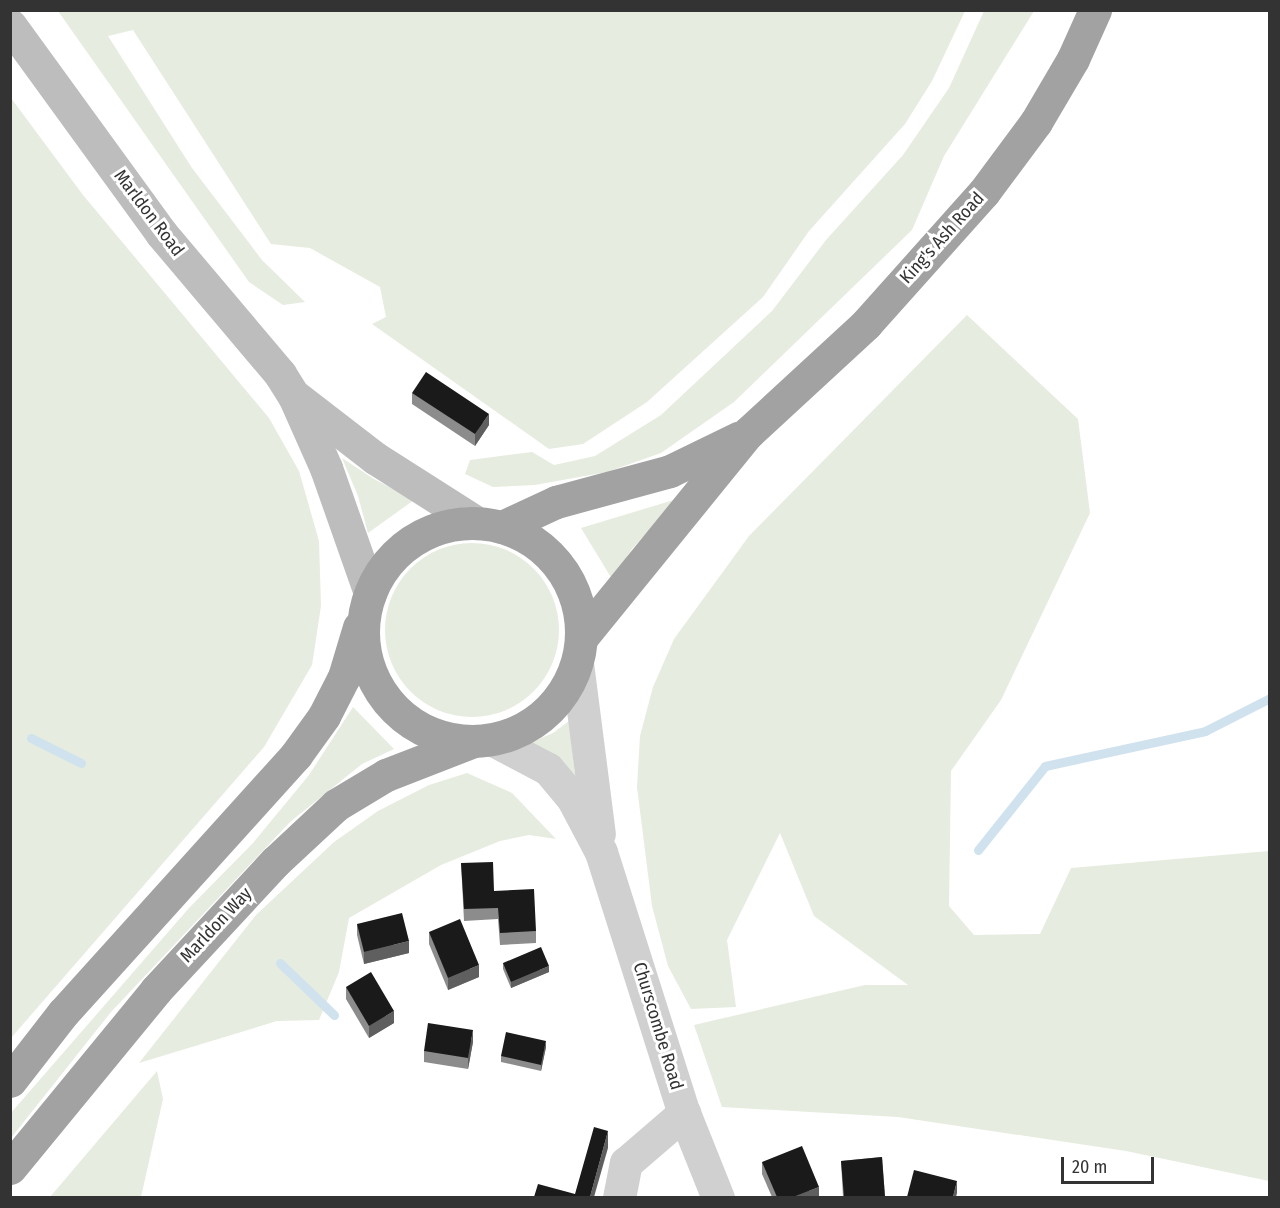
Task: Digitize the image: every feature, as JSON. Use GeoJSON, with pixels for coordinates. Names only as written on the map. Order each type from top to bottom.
{"type":"FeatureCollection","features":[{"type":"Feature","properties":{"kind":"highway","name":"King's Ash Road"},"geometry":{"type":"LineString","coordinates":[[580,650],[748,433],[866,324],[984,192],[1036,122],[1073,59],[1095,10]]}},
{"type":"Feature","properties":{"kind":"highway","name":"King's Ash Road"},"geometry":{"type":"LineString","coordinates":[[367,601],[380,573],[412,541],[432,531],[489,525],[556,502],[670,471],[748,433]]}},
{"type":"Feature","properties":{"kind":"highway"},"geometry":{"type":"LineString","coordinates":[[489,525],[529,539],[552,557],[569,581],[579,608],[580,650]]}},
{"type":"Feature","properties":{"kind":"highway"},"geometry":{"type":"LineString","coordinates":[[367,601],[363,641],[368,662],[386,700],[410,723],[439,737],[482,741]]}},
{"type":"Feature","properties":{"kind":"highway"},"geometry":{"type":"LineString","coordinates":[[10,1081],[70,1005],[296,755],[324,716],[344,676],[367,601]]}},
{"type":"Feature","properties":{"kind":"highway","name":"Marldon Way"},"geometry":{"type":"LineString","coordinates":[[10,1168],[156,990],[276,861],[336,805],[386,776],[482,741],[521,731],[546,714],[565,691],[580,650]]}},
{"type":"Feature","properties":{"kind":"main road","name":"Marldon Road"},"geometry":{"type":"LineString","coordinates":[[10,25],[161,233],[280,374],[294,396],[326,468],[367,601]]}},
{"type":"Feature","properties":{"kind":"main road","name":"Marldon Road"},"geometry":{"type":"LineString","coordinates":[[294,396],[375,458],[489,525]]}},
{"type":"Feature","properties":{"kind":"street","name":"Churscombe Road"},"geometry":{"type":"LineString","coordinates":[[580,650],[601,852]]}},
{"type":"Feature","properties":{"kind":"street","name":"Churscombe Road"},"geometry":{"type":"LineString","coordinates":[[482,741],[548,769],[573,799],[601,852],[684,1113],[718,1197]]}},
{"type":"Feature","properties":{"kind":"street"},"geometry":{"type":"LineString","coordinates":[[619,1197],[626,1163],[684,1113]]}},
{"type":"Feature","properties":{"kind":"shaded area"},"geometry":{"type":"Polygon","coordinates":[[[58,11],[965,11],[932,81],[905,124],[809,231],[763,297],[647,402],[583,444],[549,449],[372,324],[386,317],[380,287],[310,248],[271,244],[133,30],[108,36],[192,168],[262,260],[305,302],[283,305],[249,282],[58,11]]]}},
{"type":"Feature","properties":{"kind":"shaded area"},"geometry":{"type":"Polygon","coordinates":[[[984,11],[1034,11],[944,156],[912,230],[734,402],[661,453],[607,472],[535,485],[493,487],[465,474],[470,460],[532,452],[554,465],[595,456],[661,415],[772,311],[826,240],[903,155],[949,88],[984,11]]]}},
{"type":"Feature","properties":{"kind":"shaded area"},"geometry":{"type":"Polygon","coordinates":[[[11,98],[83,195],[269,418],[299,471],[319,541],[321,606],[312,665],[264,747],[11,1038],[11,98]]]}},
{"type":"Feature","properties":{"kind":"shaded area"},"geometry":{"type":"Polygon","coordinates":[[[967,315],[1078,419],[1090,513],[1001,700],[951,771],[949,906],[974,935],[1040,934],[1071,868],[1269,851],[1269,1181],[1126,1151],[898,1117],[722,1107],[694,1025],[865,985],[908,985],[814,916],[780,833],[727,940],[736,1007],[691,1009],[668,966],[652,906],[637,787],[640,736],[653,687],[674,639],[749,536],[967,315]]]}},
{"type":"Feature","properties":{"kind":"shaded area"},"geometry":{"type":"Polygon","coordinates":[[[342,458],[374,479],[414,500],[368,533],[358,496],[342,458]]]}},
{"type":"Feature","properties":{"kind":"shaded area"},"geometry":{"type":"Polygon","coordinates":[[[677,499],[632,549],[612,579],[581,528],[677,499]]]}},
{"type":"Feature","properties":{"kind":"shaded area"},"geometry":{"type":"Polygon","coordinates":[[[472,543],[489,544],[505,549],[521,557],[534,568],[545,581],[553,597],[558,613],[558,647],[553,663],[545,679],[534,692],[521,703],[505,711],[489,716],[472,717],[455,716],[439,711],[423,703],[410,692],[399,679],[391,663],[386,647],[385,630],[386,613],[391,597],[399,581],[410,568],[423,557],[439,549],[455,544],[472,543]]]}},
{"type":"Feature","properties":{"kind":"shaded area"},"geometry":{"type":"Polygon","coordinates":[[[353,707],[394,749],[362,764],[290,822],[111,1012],[11,1138],[10,1114],[189,908],[253,843],[309,775],[353,707]]]}},
{"type":"Feature","properties":{"kind":"shaded area"},"geometry":{"type":"Polygon","coordinates":[[[569,721],[576,783],[530,743],[553,733],[569,721]]]}},
{"type":"Feature","properties":{"kind":"shaded area"},"geometry":{"type":"Polygon","coordinates":[[[467,773],[512,793],[556,839],[529,835],[500,841],[441,865],[349,918],[339,972],[319,1020],[277,1021],[139,1063],[256,915],[334,842],[378,811],[429,785],[467,773]]]}},
{"type":"Feature","properties":{"kind":"shaded area"},"geometry":{"type":"Polygon","coordinates":[[[157,1071],[163,1099],[141,1197],[50,1197],[157,1071]]]}},
{"type":"Feature","properties":{"kind":"building"},"geometry":{"type":"Polygon","coordinates":[[[426,372],[489,414],[475,434],[412,393],[426,372]]]}},
{"type":"Feature","properties":{"kind":"building"},"geometry":{"type":"Polygon","coordinates":[[[493,862],[494,891],[534,889],[536,931],[500,933],[498,908],[464,909],[461,863],[493,862]]]}},
{"type":"Feature","properties":{"kind":"building"},"geometry":{"type":"Polygon","coordinates":[[[402,913],[409,941],[364,952],[357,924],[402,913]]]}},
{"type":"Feature","properties":{"kind":"building"},"geometry":{"type":"Polygon","coordinates":[[[460,919],[479,965],[448,978],[429,932],[460,919]]]}},
{"type":"Feature","properties":{"kind":"building"},"geometry":{"type":"Polygon","coordinates":[[[541,947],[549,966],[511,982],[503,963],[541,947]]]}},
{"type":"Feature","properties":{"kind":"building"},"geometry":{"type":"Polygon","coordinates":[[[371,972],[394,1011],[369,1026],[346,987],[371,972]]]}},
{"type":"Feature","properties":{"kind":"building"},"geometry":{"type":"Polygon","coordinates":[[[428,1023],[473,1030],[468,1058],[424,1051],[428,1023]]]}},
{"type":"Feature","properties":{"kind":"building"},"geometry":{"type":"Polygon","coordinates":[[[506,1032],[546,1041],[541,1065],[501,1056],[506,1032]]]}},
{"type":"Feature","properties":{"kind":"building"},"geometry":{"type":"Polygon","coordinates":[[[594,1127],[608,1131],[590,1197],[534,1197],[538,1184],[575,1194],[594,1127]]]}},
{"type":"Feature","properties":{"kind":"building"},"geometry":{"type":"Polygon","coordinates":[[[802,1146],[819,1187],[793,1197],[777,1197],[762,1162],[802,1146]]]}},
{"type":"Feature","properties":{"kind":"building"},"geometry":{"type":"Polygon","coordinates":[[[882,1157],[885,1197],[844,1197],[841,1161],[882,1157]]]}},
{"type":"Feature","properties":{"kind":"building"},"geometry":{"type":"Polygon","coordinates":[[[914,1170],[957,1181],[953,1197],[907,1197],[914,1170]]]}},
{"type":"Feature","properties":{"kind":"waterway"},"geometry":{"type":"LineString","coordinates":[[978,850],[1045,766],[1205,731],[1270,698]]}},
{"type":"Feature","properties":{"kind":"waterway"},"geometry":{"type":"LineString","coordinates":[[31,738],[81,763]]}},
{"type":"Feature","properties":{"kind":"waterway"},"geometry":{"type":"LineString","coordinates":[[280,963],[334,1015]]}}]}
